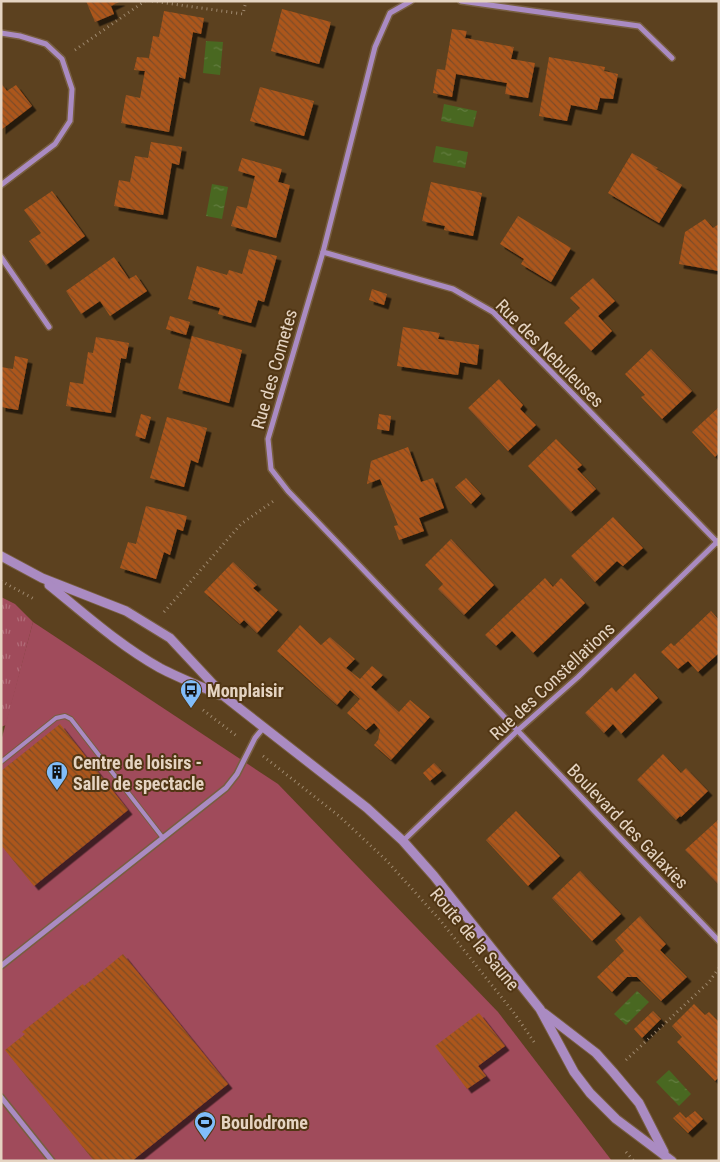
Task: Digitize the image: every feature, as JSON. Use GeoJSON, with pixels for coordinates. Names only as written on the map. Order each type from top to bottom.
{"type":"FeatureCollection","features":[{"type":"Feature","properties":{"kind":"street","name":"Rue des Cometes"},"geometry":{"type":"LineString","coordinates":[[411,1],[390,13],[375,47],[323,252],[268,439],[271,469],[288,490],[517,732]]}},
{"type":"Feature","properties":{"kind":"street"},"geometry":{"type":"LineString","coordinates":[[461,1],[639,26],[672,58]]}},
{"type":"Feature","properties":{"kind":"street"},"geometry":{"type":"LineString","coordinates":[[1,33],[20,36],[46,44],[62,59],[72,90],[70,121],[55,144],[1,185]]}},
{"type":"Feature","properties":{"kind":"street","name":"Rue des Nebuleuses"},"geometry":{"type":"LineString","coordinates":[[323,252],[453,289],[493,312],[718,542]]}},
{"type":"Feature","properties":{"kind":"street"},"geometry":{"type":"LineString","coordinates":[[1,257],[49,327]]}},
{"type":"Feature","properties":{"kind":"street","name":"Rue des Constellations"},"geometry":{"type":"LineString","coordinates":[[402,841],[578,677],[718,542]]}},
{"type":"Feature","properties":{"kind":"street","name":"Route de la Saune"},"geometry":{"type":"LineString","coordinates":[[1,556],[42,578],[126,612],[170,638],[225,697],[346,791],[402,841],[445,890],[540,1009],[574,1072],[590,1093],[616,1119],[669,1158]]}},
{"type":"Feature","properties":{"kind":"street","name":"Route de la Saune"},"geometry":{"type":"LineString","coordinates":[[42,578],[109,635],[135,652],[161,668],[225,697]]}},
{"type":"Feature","properties":{"kind":"street"},"geometry":{"type":"LineString","coordinates":[[1,966],[226,788],[237,774],[255,738],[264,727]]}},
{"type":"Feature","properties":{"kind":"street","name":"Boulevard des Galaxies"},"geometry":{"type":"LineString","coordinates":[[517,732],[719,940]]}},
{"type":"Feature","properties":{"kind":"street","name":"Route de la Saune"},"geometry":{"type":"LineString","coordinates":[[540,1009],[596,1053],[639,1102],[669,1158]]}},
{"type":"Feature","properties":{"kind":"street"},"geometry":{"type":"LineString","coordinates":[[1,1097],[52,1161]]}},
{"type":"Feature","properties":{"kind":"lane"},"geometry":{"type":"LineString","coordinates":[[1,762],[56,718],[65,716],[72,719],[163,838]]}},
{"type":"Feature","properties":{"kind":"path"},"geometry":{"type":"LineString","coordinates":[[62,59],[144,1]]}},
{"type":"Feature","properties":{"kind":"path"},"geometry":{"type":"LineString","coordinates":[[152,1],[243,14],[246,1]]}},
{"type":"Feature","properties":{"kind":"path"},"geometry":{"type":"LineString","coordinates":[[160,616],[241,524],[288,490]]}},
{"type":"Feature","properties":{"kind":"path","name":"Route de la Saune"},"geometry":{"type":"LineString","coordinates":[[268,760],[339,816],[386,860],[440,920],[514,1013],[536,1045]]}},
{"type":"Feature","properties":{"kind":"path"},"geometry":{"type":"LineString","coordinates":[[624,1062],[709,982],[719,968]]}},
{"type":"Feature","properties":{"kind":"path"},"geometry":{"type":"LineString","coordinates":[[622,1148],[634,1161]]}},
{"type":"Feature","properties":{"kind":"green space"},"geometry":{"type":"Polygon","coordinates":[[[1,597],[15,604],[33,622],[6,725],[1,727],[1,597]]]}},
{"type":"Feature","properties":{"kind":"green space"},"geometry":{"type":"Polygon","coordinates":[[[33,622],[278,784],[498,1012],[612,1161],[1,1161],[1,741],[33,622]]]}},
{"type":"Feature","properties":{"kind":"water"},"geometry":{"type":"Polygon","coordinates":[[[206,41],[223,42],[220,75],[203,73],[206,41]]]}},
{"type":"Feature","properties":{"kind":"water"},"geometry":{"type":"Polygon","coordinates":[[[444,104],[477,111],[473,127],[441,121],[444,104]]]}},
{"type":"Feature","properties":{"kind":"water"},"geometry":{"type":"Polygon","coordinates":[[[436,146],[468,152],[465,168],[433,162],[436,146]]]}},
{"type":"Feature","properties":{"kind":"water"},"geometry":{"type":"Polygon","coordinates":[[[212,184],[228,187],[222,219],[206,216],[212,184]]]}},
{"type":"Feature","properties":{"kind":"water"},"geometry":{"type":"Polygon","coordinates":[[[637,991],[649,1002],[626,1025],[614,1014],[637,991]]]}},
{"type":"Feature","properties":{"kind":"water"},"geometry":{"type":"Polygon","coordinates":[[[669,1070],[691,1094],[679,1106],[656,1082],[669,1070]]]}},
{"type":"Feature","properties":{"kind":"building"},"geometry":{"type":"Polygon","coordinates":[[[86,1],[121,1],[111,6],[114,14],[95,22],[86,1]]]}},
{"type":"Feature","properties":{"kind":"building"},"geometry":{"type":"Polygon","coordinates":[[[282,9],[331,22],[319,64],[271,51],[282,9]]]}},
{"type":"Feature","properties":{"kind":"building"},"geometry":{"type":"Polygon","coordinates":[[[164,11],[204,18],[201,34],[193,32],[185,79],[179,77],[169,132],[121,123],[126,95],[140,98],[145,71],[134,70],[137,57],[149,58],[153,36],[159,37],[164,11]]]}},
{"type":"Feature","properties":{"kind":"building"},"geometry":{"type":"Polygon","coordinates":[[[452,29],[467,31],[465,38],[514,47],[511,59],[535,63],[528,98],[505,94],[507,83],[456,74],[452,97],[433,93],[437,69],[445,70],[452,29]]]}},
{"type":"Feature","properties":{"kind":"building"},"geometry":{"type":"Polygon","coordinates":[[[549,57],[605,67],[604,71],[618,74],[613,99],[600,98],[597,110],[571,105],[567,121],[539,116],[549,57]]]}},
{"type":"Feature","properties":{"kind":"building"},"geometry":{"type":"Polygon","coordinates":[[[1,83],[7,91],[16,85],[32,106],[1,130],[1,83]]]}},
{"type":"Feature","properties":{"kind":"building"},"geometry":{"type":"Polygon","coordinates":[[[260,87],[314,101],[304,136],[250,121],[260,87]]]}},
{"type":"Feature","properties":{"kind":"building"},"geometry":{"type":"Polygon","coordinates":[[[151,142],[182,147],[179,165],[172,163],[163,215],[114,206],[119,180],[130,182],[135,156],[148,158],[151,142]]]}},
{"type":"Feature","properties":{"kind":"building"},"geometry":{"type":"Polygon","coordinates":[[[632,153],[682,185],[659,223],[608,193],[632,153]]]}},
{"type":"Feature","properties":{"kind":"building"},"geometry":{"type":"Polygon","coordinates":[[[242,158],[282,169],[278,182],[290,185],[276,238],[231,226],[237,206],[247,208],[255,176],[238,171],[242,158]]]}},
{"type":"Feature","properties":{"kind":"building"},"geometry":{"type":"Polygon","coordinates":[[[431,182],[482,193],[473,236],[444,230],[445,226],[422,221],[431,182]]]}},
{"type":"Feature","properties":{"kind":"building"},"geometry":{"type":"Polygon","coordinates":[[[52,191],[85,236],[46,265],[29,241],[41,233],[24,210],[52,191]]]}},
{"type":"Feature","properties":{"kind":"building"},"geometry":{"type":"Polygon","coordinates":[[[518,216],[571,248],[551,282],[521,264],[524,259],[500,244],[518,216]]]}},
{"type":"Feature","properties":{"kind":"building"},"geometry":{"type":"Polygon","coordinates":[[[705,219],[713,228],[719,224],[719,271],[679,264],[685,232],[705,219]]]}},
{"type":"Feature","properties":{"kind":"building"},"geometry":{"type":"Polygon","coordinates":[[[249,249],[277,256],[264,302],[258,300],[251,323],[218,314],[220,308],[188,299],[197,266],[227,275],[229,270],[242,274],[249,249]]]}},
{"type":"Feature","properties":{"kind":"building"},"geometry":{"type":"Polygon","coordinates":[[[114,257],[129,279],[136,275],[147,291],[110,316],[100,301],[81,314],[66,291],[114,257]]]}},
{"type":"Feature","properties":{"kind":"building"},"geometry":{"type":"Polygon","coordinates":[[[593,278],[615,301],[598,316],[612,331],[591,351],[564,323],[580,308],[570,298],[593,278]]]}},
{"type":"Feature","properties":{"kind":"building"},"geometry":{"type":"Polygon","coordinates":[[[372,289],[387,294],[384,305],[369,300],[372,289]]]}},
{"type":"Feature","properties":{"kind":"building"},"geometry":{"type":"Polygon","coordinates":[[[170,316],[190,322],[186,335],[166,329],[170,316]]]}},
{"type":"Feature","properties":{"kind":"building"},"geometry":{"type":"Polygon","coordinates":[[[403,327],[440,333],[438,339],[479,345],[477,365],[460,362],[458,375],[397,366],[403,327]]]}},
{"type":"Feature","properties":{"kind":"building"},"geometry":{"type":"Polygon","coordinates":[[[192,336],[242,350],[229,403],[178,389],[192,336]]]}},
{"type":"Feature","properties":{"kind":"building"},"geometry":{"type":"Polygon","coordinates":[[[96,337],[129,343],[126,359],[121,358],[111,413],[66,406],[70,382],[83,384],[88,352],[93,353],[96,337]]]}},
{"type":"Feature","properties":{"kind":"building"},"geometry":{"type":"Polygon","coordinates":[[[651,349],[692,391],[662,419],[641,397],[645,395],[625,374],[651,349]]]}},
{"type":"Feature","properties":{"kind":"building"},"geometry":{"type":"Polygon","coordinates":[[[15,356],[28,359],[18,410],[1,407],[1,367],[13,369],[15,356]]]}},
{"type":"Feature","properties":{"kind":"building"},"geometry":{"type":"Polygon","coordinates":[[[499,379],[523,405],[520,409],[536,425],[508,451],[468,408],[499,379]]]}},
{"type":"Feature","properties":{"kind":"building"},"geometry":{"type":"Polygon","coordinates":[[[719,407],[719,453],[715,457],[692,432],[719,407]]]}},
{"type":"Feature","properties":{"kind":"building"},"geometry":{"type":"Polygon","coordinates":[[[141,414],[151,417],[145,439],[135,436],[141,414]]]}},
{"type":"Feature","properties":{"kind":"building"},"geometry":{"type":"Polygon","coordinates":[[[379,414],[391,416],[389,431],[377,429],[379,414]]]}},
{"type":"Feature","properties":{"kind":"building"},"geometry":{"type":"Polygon","coordinates":[[[167,417],[207,428],[198,463],[191,460],[184,487],[150,478],[167,417]]]}},
{"type":"Feature","properties":{"kind":"building"},"geometry":{"type":"Polygon","coordinates":[[[556,439],[582,465],[577,469],[596,489],[571,512],[528,466],[556,439]]]}},
{"type":"Feature","properties":{"kind":"building"},"geometry":{"type":"Polygon","coordinates":[[[408,447],[421,482],[433,478],[444,508],[419,518],[424,531],[399,540],[394,526],[398,525],[380,479],[367,484],[371,461],[408,447]]]}},
{"type":"Feature","properties":{"kind":"building"},"geometry":{"type":"Polygon","coordinates":[[[466,478],[481,494],[471,504],[455,487],[466,478]]]}},
{"type":"Feature","properties":{"kind":"building"},"geometry":{"type":"Polygon","coordinates":[[[146,506],[187,516],[183,531],[177,529],[170,555],[164,552],[156,579],[120,568],[128,542],[136,544],[146,506]]]}},
{"type":"Feature","properties":{"kind":"building"},"geometry":{"type":"Polygon","coordinates":[[[613,517],[643,548],[623,566],[617,561],[595,582],[571,556],[613,517]]]}},
{"type":"Feature","properties":{"kind":"building"},"geometry":{"type":"Polygon","coordinates":[[[451,539],[494,585],[464,615],[438,589],[443,584],[425,565],[451,539]]]}},
{"type":"Feature","properties":{"kind":"building"},"geometry":{"type":"Polygon","coordinates":[[[233,562],[257,585],[253,588],[278,610],[257,633],[244,620],[240,624],[204,592],[233,562]]]}},
{"type":"Feature","properties":{"kind":"building"},"geometry":{"type":"Polygon","coordinates":[[[545,578],[553,587],[561,578],[585,603],[533,653],[512,631],[496,646],[485,635],[545,578]]]}},
{"type":"Feature","properties":{"kind":"building"},"geometry":{"type":"Polygon","coordinates":[[[711,611],[719,620],[719,653],[698,672],[688,661],[678,669],[661,652],[671,643],[674,646],[711,611]]]}},
{"type":"Feature","properties":{"kind":"building"},"geometry":{"type":"Polygon","coordinates":[[[300,625],[321,645],[330,637],[355,659],[346,668],[360,679],[372,666],[383,675],[371,687],[399,712],[410,700],[430,717],[391,760],[374,745],[378,740],[380,730],[374,723],[366,730],[347,713],[360,699],[350,690],[337,705],[277,651],[300,625]]]}},
{"type":"Feature","properties":{"kind":"building"},"geometry":{"type":"Polygon","coordinates":[[[635,673],[658,698],[621,734],[613,724],[604,733],[585,713],[612,687],[616,692],[635,673]]]}},
{"type":"Feature","properties":{"kind":"building","name":"Centre de loisirs - Salle de spectacle"},"geometry":{"type":"Polygon","coordinates":[[[60,724],[128,810],[34,886],[1,845],[1,771],[60,724]]]}},
{"type":"Feature","properties":{"kind":"building"},"geometry":{"type":"Polygon","coordinates":[[[663,754],[681,773],[686,768],[708,791],[676,820],[637,780],[663,754]]]}},
{"type":"Feature","properties":{"kind":"building"},"geometry":{"type":"Polygon","coordinates":[[[434,763],[442,771],[430,781],[423,773],[434,763]]]}},
{"type":"Feature","properties":{"kind":"building"},"geometry":{"type":"Polygon","coordinates":[[[516,811],[560,856],[528,886],[486,840],[516,811]]]}},
{"type":"Feature","properties":{"kind":"building"},"geometry":{"type":"Polygon","coordinates":[[[719,819],[719,885],[685,850],[719,819]]]}},
{"type":"Feature","properties":{"kind":"building"},"geometry":{"type":"Polygon","coordinates":[[[580,871],[621,914],[592,941],[552,898],[580,871]]]}},
{"type":"Feature","properties":{"kind":"building"},"geometry":{"type":"Polygon","coordinates":[[[640,916],[666,944],[660,950],[687,977],[661,1001],[637,977],[627,977],[612,992],[597,977],[624,951],[615,940],[640,916]]]}},
{"type":"Feature","properties":{"kind":"building"},"geometry":{"type":"Polygon","coordinates":[[[123,954],[228,1084],[132,1161],[94,1161],[5,1050],[25,1034],[22,1032],[123,954]]]}},
{"type":"Feature","properties":{"kind":"building"},"geometry":{"type":"Polygon","coordinates":[[[694,1004],[705,1015],[709,1012],[719,1022],[719,1077],[715,1081],[677,1042],[682,1037],[672,1026],[694,1004]]]}},
{"type":"Feature","properties":{"kind":"building"},"geometry":{"type":"Polygon","coordinates":[[[653,1011],[661,1019],[642,1038],[634,1029],[653,1011]]]}},
{"type":"Feature","properties":{"kind":"building"},"geometry":{"type":"Polygon","coordinates":[[[479,1013],[505,1046],[478,1066],[486,1076],[467,1089],[435,1046],[479,1013]]]}},
{"type":"Feature","properties":{"kind":"building"},"geometry":{"type":"Polygon","coordinates":[[[695,1111],[703,1119],[688,1133],[673,1118],[680,1112],[686,1118],[695,1111]]]}},
{"type":"Feature","properties":{"kind":"place","name":"Monplaisir"},"geometry":{"type":"Point","coordinates":[191,709]}},
{"type":"Feature","properties":{"kind":"place","name":"Centre de loisirs - Salle de spectacle"},"geometry":{"type":"Point","coordinates":[57,791]}},
{"type":"Feature","properties":{"kind":"place","name":"Boulodrome"},"geometry":{"type":"Point","coordinates":[205,1141]}}]}
